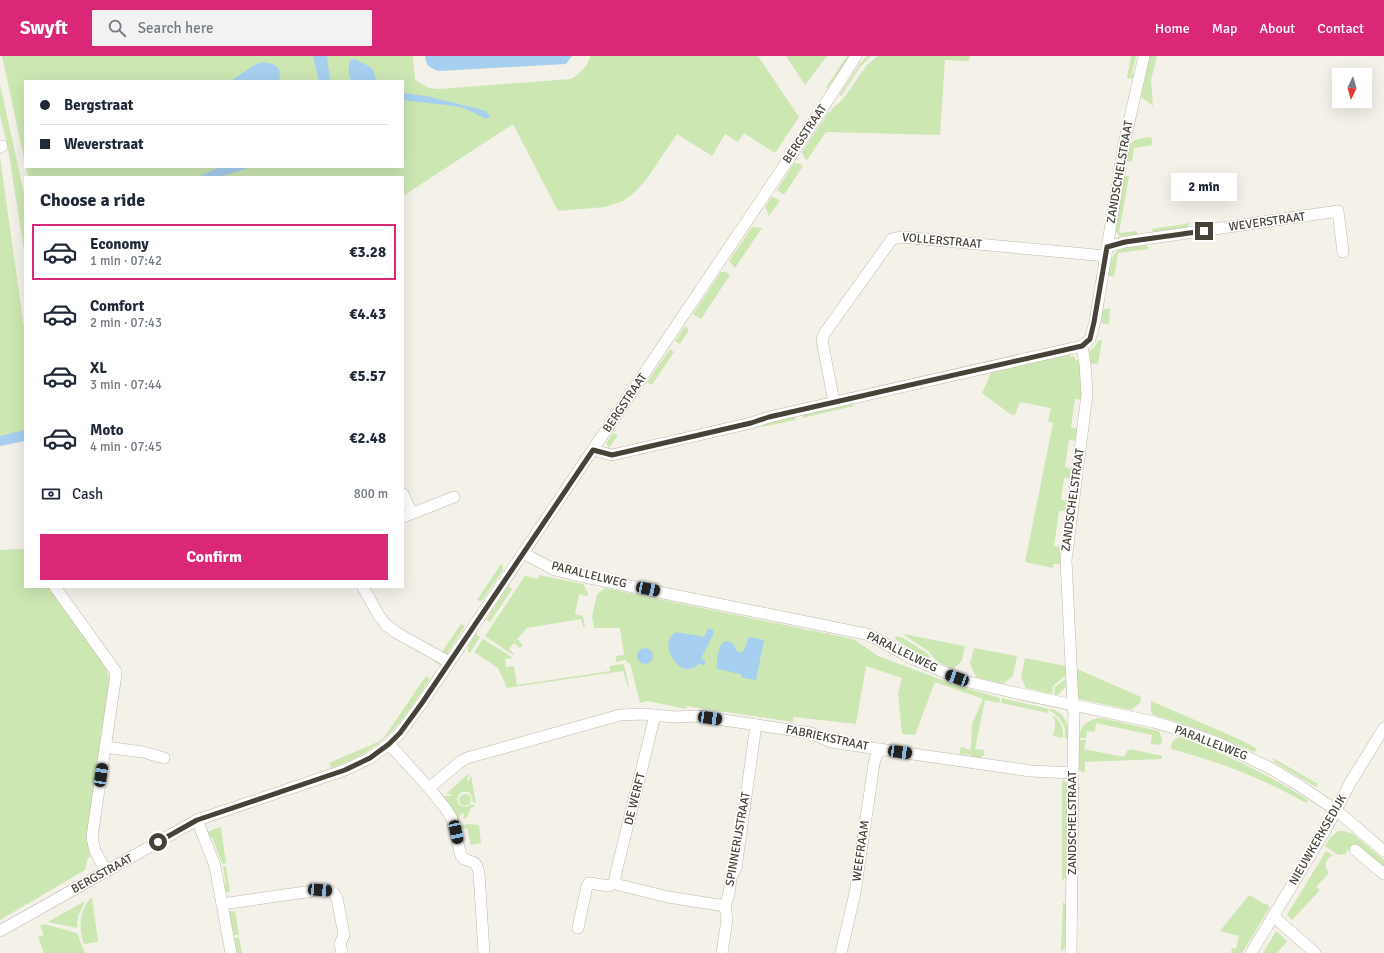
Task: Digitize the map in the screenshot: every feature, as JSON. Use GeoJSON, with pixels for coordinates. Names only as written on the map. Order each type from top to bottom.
{"type":"FeatureCollection","features":[{"type":"Feature","properties":{"kind":"street","name":"BERGSTRAAT"},"geometry":{"type":"LineString","coordinates":[[0,931],[197,820],[345,770],[370,758],[389,744],[400,733],[593,450],[815,120],[856,56]]}},
{"type":"Feature","properties":{"kind":"street","name":"ZANDSCHELSTRAAT"},"geometry":{"type":"LineString","coordinates":[[1071,953],[1072,773],[1074,714],[1066,560],[1087,395],[1082,346],[1090,339],[1094,322],[1124,144],[1144,56]]}},
{"type":"Feature","properties":{"kind":"street","name":"WEVERSTRAAT"},"geometry":{"type":"LineString","coordinates":[[1106,251],[1125,242],[1338,211],[1343,252]]}},
{"type":"Feature","properties":{"kind":"street","name":"VOLLERSTRAAT"},"geometry":{"type":"LineString","coordinates":[[834,402],[822,340],[828,328],[892,239],[902,237],[1106,251]]}},
{"type":"Feature","properties":{"kind":"street"},"geometry":{"type":"LineString","coordinates":[[593,450],[612,455],[751,423],[769,417],[1082,346]]}},
{"type":"Feature","properties":{"kind":"street"},"geometry":{"type":"LineString","coordinates":[[404,498],[408,515],[454,497]]}},
{"type":"Feature","properties":{"kind":"street","name":"PARALLELWEG"},"geometry":{"type":"LineString","coordinates":[[523,553],[555,570],[575,575],[866,634],[911,658],[965,681],[1016,694],[1171,727],[1220,744],[1270,768],[1336,810],[1384,851]]}},
{"type":"Feature","properties":{"kind":"street"},"geometry":{"type":"LineString","coordinates":[[56,588],[116,672],[92,837],[95,851],[106,872]]}},
{"type":"Feature","properties":{"kind":"street"},"geometry":{"type":"LineString","coordinates":[[364,588],[386,625],[449,662]]}},
{"type":"Feature","properties":{"kind":"street","name":"FABRIEKSTRAAT"},"geometry":{"type":"LineString","coordinates":[[429,788],[467,758],[620,715],[644,714],[674,717],[697,716],[811,733],[831,742],[1031,771],[1072,773]]}},
{"type":"Feature","properties":{"kind":"street","name":"DE WERFT"},"geometry":{"type":"LineString","coordinates":[[615,882],[655,715]]}},
{"type":"Feature","properties":{"kind":"street","name":"SPINNERIJSTRAAT"},"geometry":{"type":"LineString","coordinates":[[722,953],[727,920],[725,906],[729,894],[731,877],[736,868],[756,725]]}},
{"type":"Feature","properties":{"kind":"street","name":"NIEUWKERKSEDIJK"},"geometry":{"type":"LineString","coordinates":[[1251,953],[1326,829],[1350,782],[1384,728]]}},
{"type":"Feature","properties":{"kind":"street"},"geometry":{"type":"LineString","coordinates":[[389,744],[446,809],[452,819],[462,856],[464,859],[474,862],[478,866],[484,953]]}},
{"type":"Feature","properties":{"kind":"street"},"geometry":{"type":"LineString","coordinates":[[106,747],[143,752],[164,758]]}},
{"type":"Feature","properties":{"kind":"street","name":"WEEFRAAM"},"geometry":{"type":"LineString","coordinates":[[841,953],[855,892],[874,764],[876,756],[881,749]]}},
{"type":"Feature","properties":{"kind":"street"},"geometry":{"type":"LineString","coordinates":[[197,820],[215,866],[231,953]]}},
{"type":"Feature","properties":{"kind":"street"},"geometry":{"type":"LineString","coordinates":[[1356,850],[1384,874]]}},
{"type":"Feature","properties":{"kind":"street"},"geometry":{"type":"LineString","coordinates":[[578,928],[587,886],[593,882],[609,886],[615,882],[619,885],[668,897],[725,906]]}},
{"type":"Feature","properties":{"kind":"street"},"geometry":{"type":"LineString","coordinates":[[222,906],[328,890],[334,893],[339,904],[344,936],[340,944],[342,953]]}},
{"type":"Feature","properties":{"kind":"street"},"geometry":{"type":"LineString","coordinates":[[1273,916],[1315,953]]}},
{"type":"Feature","properties":{"kind":"green space"},"geometry":{"type":"Polygon","coordinates":[[[2,56],[413,56],[415,80],[429,88],[439,89],[571,79],[583,69],[590,56],[758,56],[799,117],[775,153],[744,133],[738,142],[725,134],[712,156],[677,134],[646,180],[634,193],[623,201],[605,207],[558,211],[513,124],[404,195],[404,176],[28,176],[26,168],[404,168],[404,80],[24,80],[24,158],[2,56]]]}},
{"type":"Feature","properties":{"kind":"green space"},"geometry":{"type":"Polygon","coordinates":[[[786,56],[827,56],[805,85],[786,56]]]}},
{"type":"Feature","properties":{"kind":"green space"},"geometry":{"type":"Polygon","coordinates":[[[847,56],[849,56],[828,88],[826,87],[847,56]]]}},
{"type":"Feature","properties":{"kind":"green space"},"geometry":{"type":"Polygon","coordinates":[[[867,56],[871,56],[860,67],[841,96],[839,95],[859,65],[867,56]]]}},
{"type":"Feature","properties":{"kind":"green space"},"geometry":{"type":"Polygon","coordinates":[[[878,56],[970,56],[969,61],[945,60],[940,135],[826,132],[807,160],[802,152],[828,113],[844,98],[867,65],[878,56]]]}},
{"type":"Feature","properties":{"kind":"green space"},"geometry":{"type":"Polygon","coordinates":[[[1131,56],[1136,56],[1132,73],[1135,75],[1130,79],[1127,78],[1131,56]]]}},
{"type":"Feature","properties":{"kind":"green space"},"geometry":{"type":"Polygon","coordinates":[[[1149,56],[1157,56],[1151,80],[1153,106],[1140,96],[1149,56]]]}},
{"type":"Feature","properties":{"kind":"green space"},"geometry":{"type":"Polygon","coordinates":[[[0,84],[24,193],[24,251],[8,148],[0,115],[0,84]]]}},
{"type":"Feature","properties":{"kind":"green space"},"geometry":{"type":"Polygon","coordinates":[[[1151,137],[1153,145],[1134,148],[1132,162],[1127,161],[1129,148],[1132,142],[1151,137]]]}},
{"type":"Feature","properties":{"kind":"green space"},"geometry":{"type":"Polygon","coordinates":[[[0,157],[24,328],[24,434],[0,438],[0,157]]]}},
{"type":"Feature","properties":{"kind":"green space"},"geometry":{"type":"Polygon","coordinates":[[[794,163],[803,166],[784,195],[777,190],[794,163]]]}},
{"type":"Feature","properties":{"kind":"green space"},"geometry":{"type":"Polygon","coordinates":[[[1124,176],[1129,176],[1119,233],[1137,231],[1138,235],[1121,238],[1115,230],[1124,176]]]}},
{"type":"Feature","properties":{"kind":"green space"},"geometry":{"type":"Polygon","coordinates":[[[772,196],[780,201],[769,216],[765,207],[772,196]]]}},
{"type":"Feature","properties":{"kind":"green space"},"geometry":{"type":"Polygon","coordinates":[[[1190,223],[1186,228],[1154,233],[1151,229],[1190,223]]]}},
{"type":"Feature","properties":{"kind":"green space"},"geometry":{"type":"Polygon","coordinates":[[[752,227],[762,228],[735,268],[729,261],[752,227]]]}},
{"type":"Feature","properties":{"kind":"green space"},"geometry":{"type":"Polygon","coordinates":[[[1146,245],[1149,249],[1118,253],[1114,277],[1107,275],[1112,259],[1118,251],[1129,247],[1146,245]]]}},
{"type":"Feature","properties":{"kind":"green space"},"geometry":{"type":"Polygon","coordinates":[[[721,272],[726,272],[730,275],[701,319],[693,314],[721,272]]]}},
{"type":"Feature","properties":{"kind":"green space"},"geometry":{"type":"Polygon","coordinates":[[[1110,308],[1109,324],[1100,323],[1102,310],[1110,308]]]}},
{"type":"Feature","properties":{"kind":"green space"},"geometry":{"type":"Polygon","coordinates":[[[685,326],[689,330],[680,344],[675,341],[685,326]]]}},
{"type":"Feature","properties":{"kind":"green space"},"geometry":{"type":"Polygon","coordinates":[[[1099,340],[1102,340],[1098,364],[1088,363],[1089,352],[1099,340]]]}},
{"type":"Feature","properties":{"kind":"green space"},"geometry":{"type":"Polygon","coordinates":[[[670,349],[674,352],[652,385],[647,382],[670,349]]]}},
{"type":"Feature","properties":{"kind":"green space"},"geometry":{"type":"Polygon","coordinates":[[[1069,353],[1070,357],[1074,356],[1077,361],[1081,361],[1083,400],[1075,399],[1071,427],[1078,429],[1077,441],[1069,440],[1065,467],[1073,469],[1072,479],[1064,478],[1061,500],[1069,501],[1067,511],[1059,511],[1054,546],[1060,547],[1060,564],[1053,564],[1053,568],[1025,562],[1053,423],[1048,421],[1051,408],[1020,402],[1015,415],[1010,414],[982,393],[992,371],[1069,353]]]}},
{"type":"Feature","properties":{"kind":"green space"},"geometry":{"type":"Polygon","coordinates":[[[850,403],[854,406],[802,418],[804,413],[850,403]]]}},
{"type":"Feature","properties":{"kind":"green space"},"geometry":{"type":"Polygon","coordinates":[[[794,415],[796,420],[762,427],[761,424],[794,415]]]}},
{"type":"Feature","properties":{"kind":"green space"},"geometry":{"type":"Polygon","coordinates":[[[613,433],[618,435],[609,448],[606,443],[613,433]]]}},
{"type":"Feature","properties":{"kind":"green space"},"geometry":{"type":"Polygon","coordinates":[[[0,550],[24,550],[24,588],[50,588],[105,666],[110,679],[88,832],[91,856],[88,858],[85,870],[0,920],[0,550]]]}},
{"type":"Feature","properties":{"kind":"green space"},"geometry":{"type":"Polygon","coordinates":[[[501,564],[503,566],[503,570],[482,601],[477,600],[501,564]]]}},
{"type":"Feature","properties":{"kind":"green space"},"geometry":{"type":"Polygon","coordinates":[[[539,575],[583,584],[588,593],[587,596],[579,594],[575,614],[583,616],[585,627],[583,627],[581,619],[527,628],[517,639],[523,645],[520,648],[514,643],[509,649],[514,654],[513,655],[485,636],[525,576],[538,579],[539,575]]]}},
{"type":"Feature","properties":{"kind":"green space"},"geometry":{"type":"Polygon","coordinates":[[[508,586],[512,589],[490,622],[486,620],[508,586]]]}},
{"type":"Feature","properties":{"kind":"green space"},"geometry":{"type":"Polygon","coordinates":[[[605,588],[848,638],[855,640],[878,656],[956,685],[1000,698],[999,703],[985,700],[975,749],[984,750],[984,755],[979,759],[971,758],[971,755],[962,754],[961,757],[959,756],[961,747],[971,750],[972,724],[983,699],[935,682],[915,735],[902,734],[898,693],[902,678],[866,666],[856,724],[794,717],[793,722],[686,706],[686,709],[648,701],[640,703],[630,663],[627,663],[626,660],[616,662],[616,656],[624,655],[620,628],[594,628],[592,617],[597,594],[605,588]]]}},
{"type":"Feature","properties":{"kind":"green space"},"geometry":{"type":"Polygon","coordinates":[[[461,624],[465,626],[440,665],[435,662],[461,624]]]}},
{"type":"Feature","properties":{"kind":"green space"},"geometry":{"type":"Polygon","coordinates":[[[476,634],[480,637],[470,653],[468,652],[468,646],[476,634]]]}},
{"type":"Feature","properties":{"kind":"green space"},"geometry":{"type":"Polygon","coordinates":[[[903,634],[965,646],[962,661],[953,669],[938,662],[928,651],[903,634]]]}},
{"type":"Feature","properties":{"kind":"green space"},"geometry":{"type":"Polygon","coordinates":[[[896,636],[903,638],[927,653],[930,657],[928,660],[895,639],[896,636]]]}},
{"type":"Feature","properties":{"kind":"green space"},"geometry":{"type":"Polygon","coordinates":[[[483,639],[513,658],[505,659],[506,667],[514,666],[517,685],[610,671],[610,666],[624,664],[629,687],[623,671],[507,688],[498,668],[474,652],[483,639]]]}},
{"type":"Feature","properties":{"kind":"green space"},"geometry":{"type":"Polygon","coordinates":[[[974,648],[1017,656],[1013,676],[1003,684],[976,677],[970,664],[974,648]]]}},
{"type":"Feature","properties":{"kind":"green space"},"geometry":{"type":"Polygon","coordinates":[[[1025,658],[1065,666],[1065,676],[1053,686],[1052,694],[1026,688],[1021,677],[1025,658]]]}},
{"type":"Feature","properties":{"kind":"green space"},"geometry":{"type":"Polygon","coordinates":[[[1077,669],[1141,697],[1140,703],[1131,710],[1079,699],[1076,685],[1077,669]]]}},
{"type":"Feature","properties":{"kind":"green space"},"geometry":{"type":"Polygon","coordinates":[[[426,676],[430,679],[390,734],[365,753],[350,761],[331,768],[329,763],[380,741],[426,676]]]}},
{"type":"Feature","properties":{"kind":"green space"},"geometry":{"type":"Polygon","coordinates":[[[1068,677],[1068,684],[1058,695],[1054,694],[1055,687],[1068,677]]]}},
{"type":"Feature","properties":{"kind":"green space"},"geometry":{"type":"Polygon","coordinates":[[[1002,698],[1049,709],[1048,713],[1001,703],[1002,698]]]}},
{"type":"Feature","properties":{"kind":"green space"},"geometry":{"type":"Polygon","coordinates":[[[1151,701],[1241,740],[1257,749],[1254,752],[1204,731],[1153,715],[1151,710],[1151,701]]]}},
{"type":"Feature","properties":{"kind":"green space"},"geometry":{"type":"Polygon","coordinates":[[[1051,709],[1063,716],[1067,724],[1069,738],[1065,738],[1064,725],[1057,716],[1050,711],[1051,709]]]}},
{"type":"Feature","properties":{"kind":"green space"},"geometry":{"type":"Polygon","coordinates":[[[1053,716],[1061,724],[1063,738],[1053,736],[1055,727],[1053,716]]]}},
{"type":"Feature","properties":{"kind":"green space"},"geometry":{"type":"Polygon","coordinates":[[[1101,718],[1159,731],[1162,743],[1159,745],[1151,744],[1152,735],[1096,723],[1095,732],[1087,731],[1086,738],[1078,738],[1083,726],[1093,719],[1101,718]]]}},
{"type":"Feature","properties":{"kind":"green space"},"geometry":{"type":"Polygon","coordinates":[[[1180,737],[1214,750],[1246,765],[1308,800],[1306,803],[1257,778],[1207,759],[1171,749],[1173,742],[1180,737]]]}},
{"type":"Feature","properties":{"kind":"green space"},"geometry":{"type":"Polygon","coordinates":[[[1078,740],[1086,740],[1084,749],[1124,757],[1130,749],[1162,756],[1162,759],[1085,762],[1085,772],[1082,772],[1078,768],[1078,740]]]}},
{"type":"Feature","properties":{"kind":"green space"},"geometry":{"type":"Polygon","coordinates":[[[1273,758],[1318,784],[1316,787],[1274,762],[1273,758]]]}},
{"type":"Feature","properties":{"kind":"green space"},"geometry":{"type":"Polygon","coordinates":[[[469,773],[467,780],[469,781],[471,775],[476,804],[473,802],[471,794],[462,792],[457,801],[459,804],[467,807],[472,804],[475,806],[470,809],[467,817],[463,819],[464,814],[461,813],[459,820],[457,820],[443,797],[451,796],[451,794],[446,794],[469,773]]]}},
{"type":"Feature","properties":{"kind":"green space"},"geometry":{"type":"Polygon","coordinates":[[[1062,780],[1066,782],[1068,787],[1066,878],[1062,880],[1062,780]]]}},
{"type":"Feature","properties":{"kind":"green space"},"geometry":{"type":"Polygon","coordinates":[[[463,794],[467,794],[471,800],[467,806],[463,806],[459,802],[459,798],[463,794]]]}},
{"type":"Feature","properties":{"kind":"green space"},"geometry":{"type":"Polygon","coordinates":[[[469,824],[479,825],[481,843],[471,845],[467,828],[459,830],[459,826],[469,824]]]}},
{"type":"Feature","properties":{"kind":"green space"},"geometry":{"type":"Polygon","coordinates":[[[221,827],[226,863],[222,864],[212,837],[210,838],[208,836],[209,831],[221,827]]]}},
{"type":"Feature","properties":{"kind":"green space"},"geometry":{"type":"Polygon","coordinates":[[[1338,831],[1353,834],[1384,860],[1384,871],[1351,847],[1345,854],[1338,855],[1325,846],[1330,838],[1338,831]]]}},
{"type":"Feature","properties":{"kind":"green space"},"geometry":{"type":"Polygon","coordinates":[[[1326,851],[1333,855],[1326,863],[1326,868],[1329,873],[1316,887],[1320,890],[1292,920],[1287,915],[1326,851]]]}},
{"type":"Feature","properties":{"kind":"green space"},"geometry":{"type":"Polygon","coordinates":[[[223,866],[226,866],[230,892],[225,892],[223,886],[226,885],[223,866]]]}},
{"type":"Feature","properties":{"kind":"green space"},"geometry":{"type":"Polygon","coordinates":[[[1249,895],[1270,907],[1242,953],[1231,953],[1232,948],[1236,949],[1239,936],[1220,931],[1249,895]]]}},
{"type":"Feature","properties":{"kind":"green space"},"geometry":{"type":"Polygon","coordinates":[[[92,897],[98,942],[84,944],[80,925],[82,913],[84,907],[92,897]]]}},
{"type":"Feature","properties":{"kind":"green space"},"geometry":{"type":"Polygon","coordinates":[[[85,901],[78,916],[77,928],[48,922],[85,901]]]}},
{"type":"Feature","properties":{"kind":"green space"},"geometry":{"type":"Polygon","coordinates":[[[1063,902],[1066,905],[1067,945],[1066,948],[1061,951],[1063,902]]]}},
{"type":"Feature","properties":{"kind":"green space"},"geometry":{"type":"Polygon","coordinates":[[[235,911],[239,935],[234,935],[230,918],[226,912],[235,911]]]}},
{"type":"Feature","properties":{"kind":"green space"},"geometry":{"type":"Polygon","coordinates":[[[44,924],[77,933],[85,953],[44,953],[38,937],[44,935],[40,926],[44,924]]]}},
{"type":"Feature","properties":{"kind":"green space"},"geometry":{"type":"Polygon","coordinates":[[[1276,931],[1287,941],[1277,953],[1263,953],[1276,931]]]}},
{"type":"Feature","properties":{"kind":"green space"},"geometry":{"type":"Polygon","coordinates":[[[239,937],[242,953],[237,953],[234,938],[239,937]]]}},
{"type":"Feature","properties":{"kind":"water"},"geometry":{"type":"Polygon","coordinates":[[[313,56],[327,56],[330,80],[319,80],[313,56]]]}},
{"type":"Feature","properties":{"kind":"water"},"geometry":{"type":"Polygon","coordinates":[[[425,56],[572,56],[566,64],[439,71],[429,66],[426,62],[425,56]]]}},
{"type":"Feature","properties":{"kind":"water"},"geometry":{"type":"Polygon","coordinates":[[[355,59],[372,68],[376,80],[351,80],[349,73],[350,60],[355,59]]]}},
{"type":"Feature","properties":{"kind":"water"},"geometry":{"type":"Polygon","coordinates":[[[261,62],[273,64],[280,72],[279,80],[232,80],[261,62]]]}},
{"type":"Feature","properties":{"kind":"water"},"geometry":{"type":"Polygon","coordinates":[[[404,93],[426,96],[486,111],[490,117],[486,119],[466,109],[458,107],[404,100],[404,93]]]}},
{"type":"Feature","properties":{"kind":"water"},"geometry":{"type":"Polygon","coordinates":[[[218,168],[248,168],[223,176],[200,176],[218,168]]]}},
{"type":"Feature","properties":{"kind":"water"},"geometry":{"type":"Polygon","coordinates":[[[24,430],[24,441],[0,446],[0,436],[24,430]]]}},
{"type":"Feature","properties":{"kind":"water"},"geometry":{"type":"Polygon","coordinates":[[[708,629],[712,629],[714,633],[701,659],[705,660],[704,665],[699,664],[690,669],[685,669],[679,666],[671,655],[669,649],[671,637],[676,632],[704,637],[708,629]]]}},
{"type":"Feature","properties":{"kind":"water"},"geometry":{"type":"Polygon","coordinates":[[[749,637],[764,640],[756,680],[743,678],[740,674],[717,669],[720,646],[723,643],[726,641],[731,643],[738,652],[743,652],[749,637]]]}},
{"type":"Feature","properties":{"kind":"water"},"geometry":{"type":"Polygon","coordinates":[[[642,648],[648,648],[653,653],[651,662],[648,664],[642,664],[637,659],[637,653],[642,648]]]}},
{"type":"Feature","properties":{"kind":"route"},"geometry":{"type":"LineString","coordinates":[[158,842],[197,820],[345,770],[370,758],[394,740],[422,703],[593,450],[612,455],[751,423],[769,417],[1082,346],[1090,339],[1107,247],[1125,242],[1204,231]]}}]}
